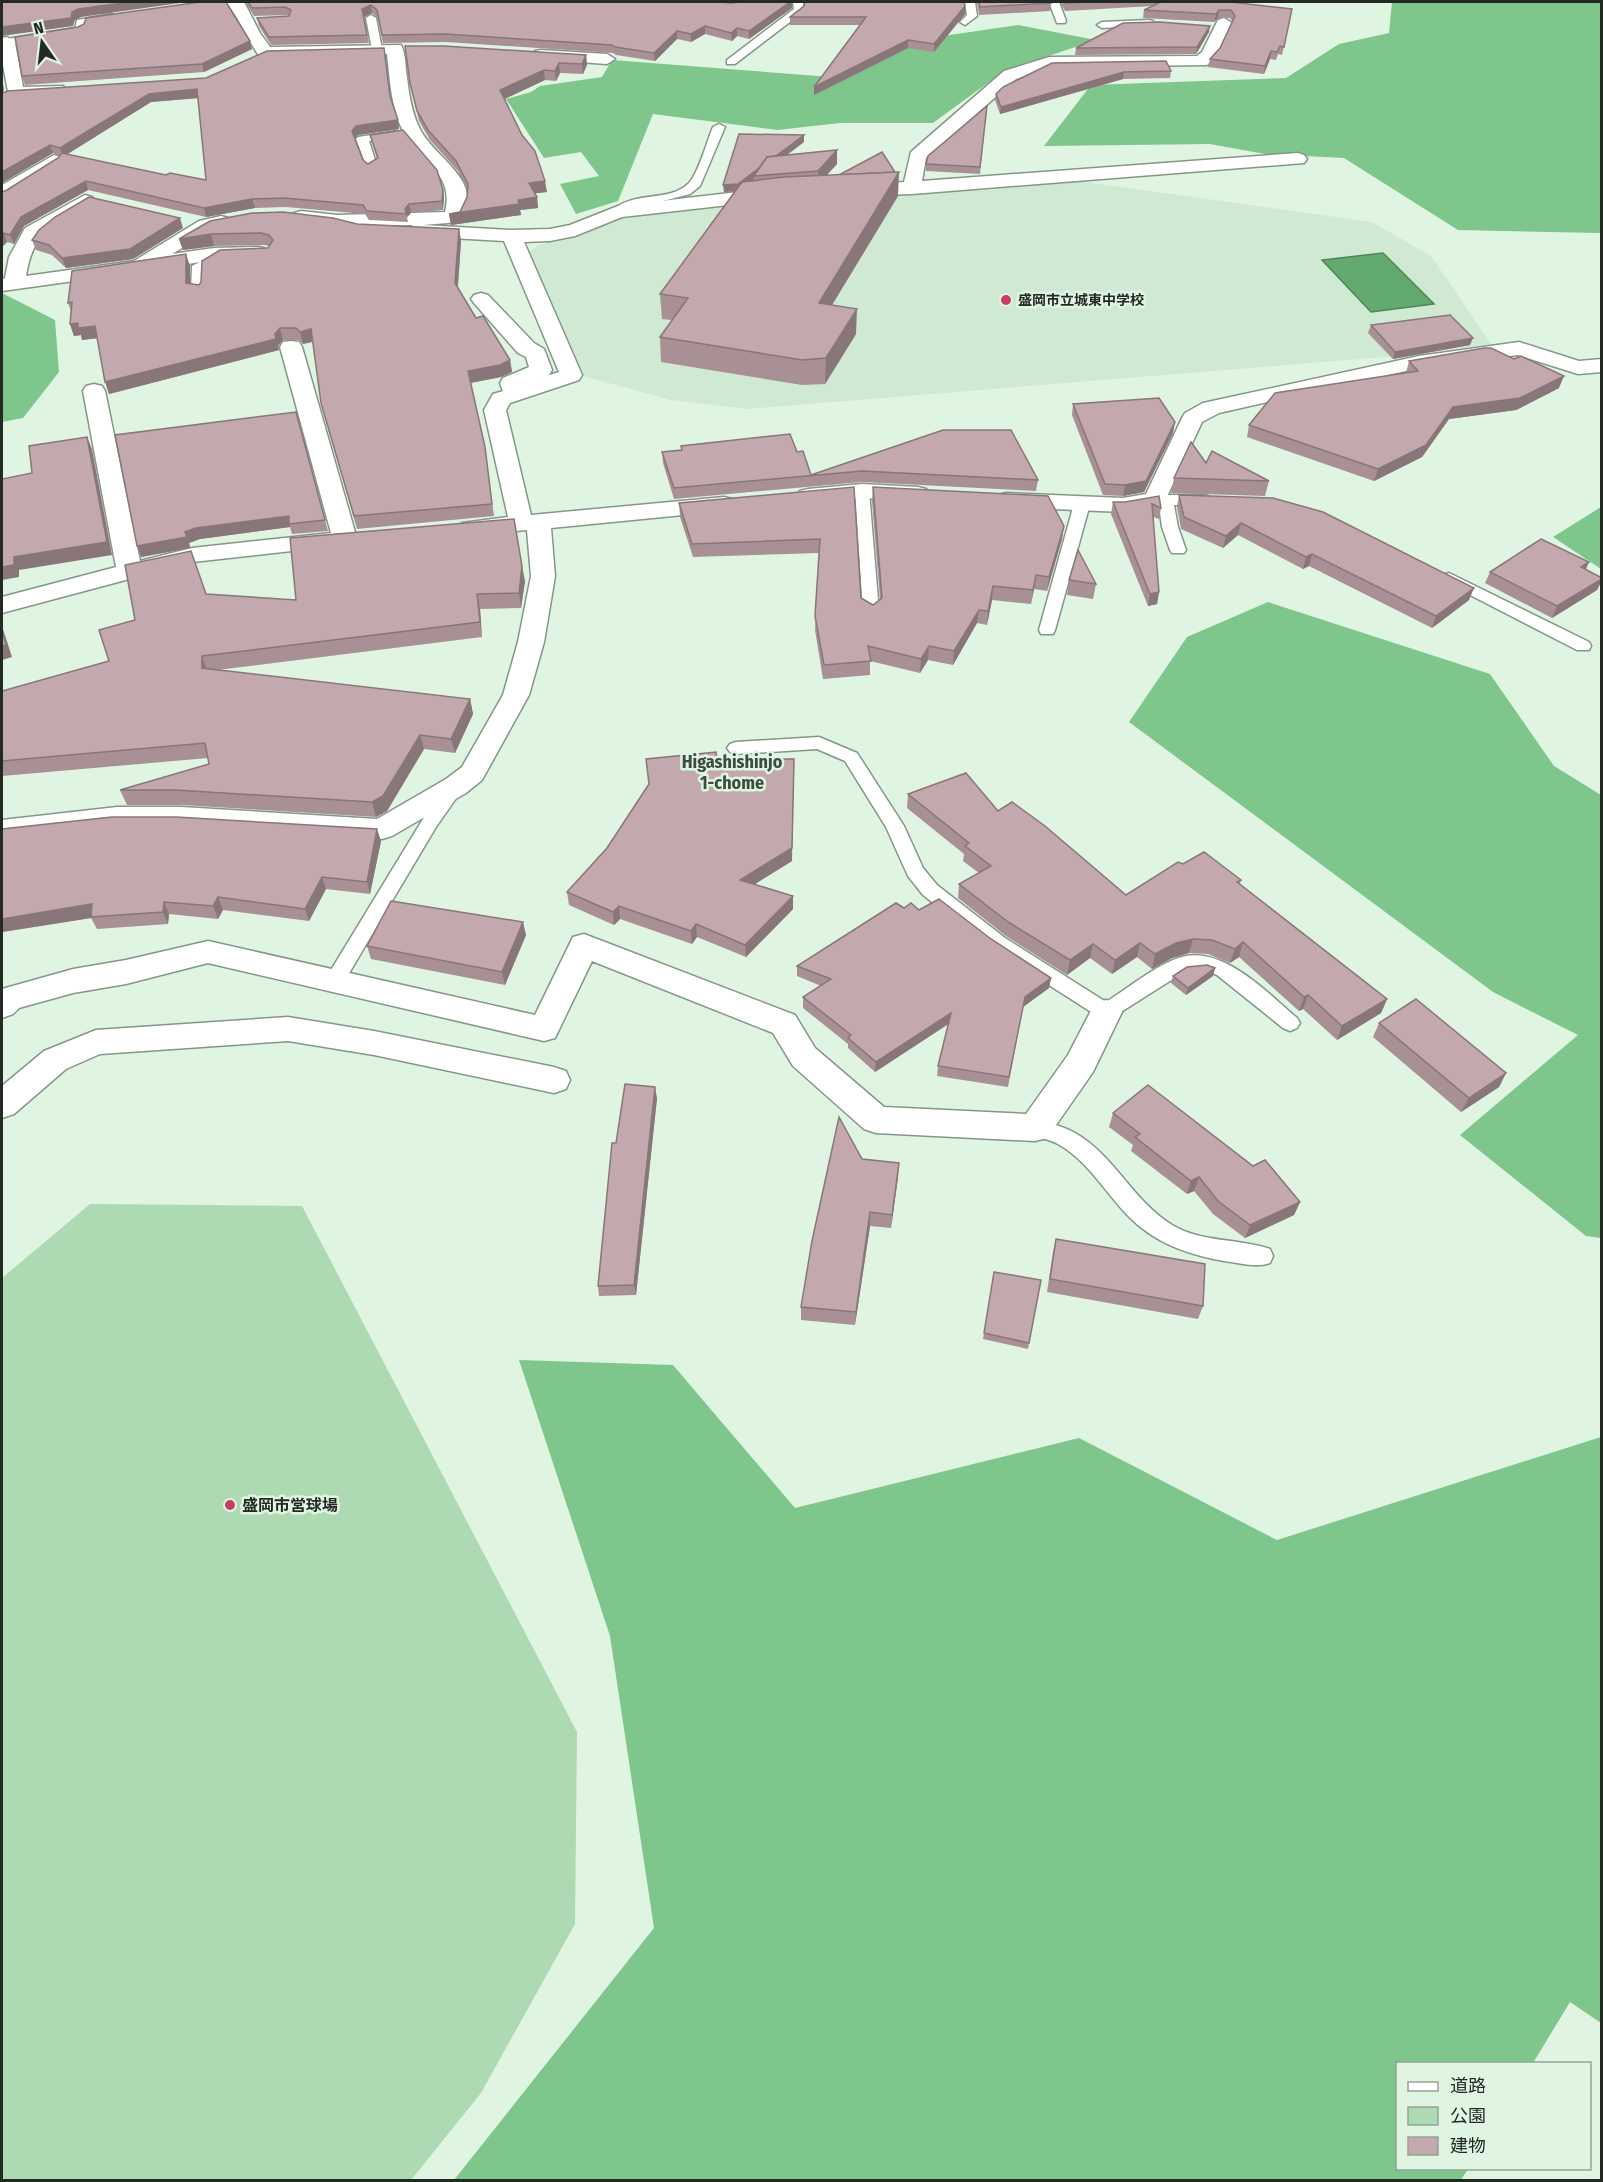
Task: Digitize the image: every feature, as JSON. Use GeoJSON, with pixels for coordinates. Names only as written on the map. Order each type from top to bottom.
{"type":"FeatureCollection","features":[{"type":"Feature","properties":{"kind":"street"},"geometry":{"type":"LineString","coordinates":[[234,2],[252,22],[265,52]]}},
{"type":"Feature","properties":{"kind":"street"},"geometry":{"type":"LineString","coordinates":[[912,188],[917,156],[1010,75],[1049,62],[1201,60],[1209,55],[1218,26]]}},
{"type":"Feature","properties":{"kind":"street"},"geometry":{"type":"LineString","coordinates":[[7,42],[8,95],[72,89]]}},
{"type":"Feature","properties":{"kind":"street"},"geometry":{"type":"LineString","coordinates":[[246,61],[265,52],[395,49],[400,91],[412,132],[453,177],[456,208],[453,218],[337,221],[286,215]]}},
{"type":"Feature","properties":{"kind":"street"},"geometry":{"type":"LineString","coordinates":[[526,54],[607,59]]}},
{"type":"Feature","properties":{"kind":"street"},"geometry":{"type":"LineString","coordinates":[[831,191],[912,188],[1298,159]]}},
{"type":"Feature","properties":{"kind":"street"},"geometry":{"type":"LineString","coordinates":[[2,193],[54,161]]}},
{"type":"Feature","properties":{"kind":"street"},"geometry":{"type":"LineString","coordinates":[[337,221],[359,227],[512,236],[550,235],[575,230],[618,212],[796,193]]}},
{"type":"Feature","properties":{"kind":"street"},"geometry":{"type":"LineString","coordinates":[[101,201],[89,198],[32,232],[8,284],[222,254],[264,253]]}},
{"type":"Feature","properties":{"kind":"street"},"geometry":{"type":"LineString","coordinates":[[183,220],[206,225],[236,220]]}},
{"type":"Feature","properties":{"kind":"street"},"geometry":{"type":"LineString","coordinates":[[139,266],[206,225]]}},
{"type":"Feature","properties":{"kind":"street"},"geometry":{"type":"LineString","coordinates":[[2,830],[117,817],[171,817],[382,829],[456,786],[472,773],[516,695],[531,642],[543,576],[530,522],[495,410],[501,399],[572,375],[512,236]]}},
{"type":"Feature","properties":{"kind":"street"},"geometry":{"type":"LineString","coordinates":[[481,299],[526,348],[536,354],[541,370],[511,383],[513,395]]}},
{"type":"Feature","properties":{"kind":"street"},"geometry":{"type":"LineString","coordinates":[[291,347],[345,539]]}},
{"type":"Feature","properties":{"kind":"street"},"geometry":{"type":"LineString","coordinates":[[989,499],[1123,505],[1161,500],[1193,418],[1210,408],[1419,362],[1519,348],[1578,368],[1602,365]]}},
{"type":"Feature","properties":{"kind":"street"},"geometry":{"type":"LineString","coordinates":[[94,391],[129,570]]}},
{"type":"Feature","properties":{"kind":"street"},"geometry":{"type":"LineString","coordinates":[[781,499],[862,491],[943,496]]}},
{"type":"Feature","properties":{"kind":"street"},"geometry":{"type":"LineString","coordinates":[[452,529],[746,502]]}},
{"type":"Feature","properties":{"kind":"street"},"geometry":{"type":"LineString","coordinates":[[2,605],[192,555],[369,537]]}},
{"type":"Feature","properties":{"kind":"street"},"geometry":{"type":"LineString","coordinates":[[2,1005],[8,999],[73,981],[126,972],[208,952],[544,1029],[584,945],[784,1024],[804,1057],[876,1120],[1035,1128],[1081,1063],[1106,1012]]}},
{"type":"Feature","properties":{"kind":"street"},"geometry":{"type":"LineString","coordinates":[[2,1105],[55,1060],[96,1042],[288,1029],[374,1043],[554,1080]]}},
{"type":"Feature","properties":{"kind":"lane"},"geometry":{"type":"LineString","coordinates":[[731,62],[799,10],[798,2]]}},
{"type":"Feature","properties":{"kind":"lane"},"geometry":{"type":"LineString","coordinates":[[965,22],[972,16],[970,2]]}},
{"type":"Feature","properties":{"kind":"lane"},"geometry":{"type":"LineString","coordinates":[[1054,2],[1061,21]]}},
{"type":"Feature","properties":{"kind":"lane"},"geometry":{"type":"LineString","coordinates":[[82,42],[81,22],[126,15]]}},
{"type":"Feature","properties":{"kind":"lane"},"geometry":{"type":"LineString","coordinates":[[371,18],[395,49]]}},
{"type":"Feature","properties":{"kind":"lane"},"geometry":{"type":"LineString","coordinates":[[1102,25],[1159,23]]}},
{"type":"Feature","properties":{"kind":"lane"},"geometry":{"type":"LineString","coordinates":[[7,42],[80,30]]}},
{"type":"Feature","properties":{"kind":"lane"},"geometry":{"type":"LineString","coordinates":[[618,212],[624,207],[686,191],[696,183],[719,128]]}},
{"type":"Feature","properties":{"kind":"lane"},"geometry":{"type":"LineString","coordinates":[[371,166],[362,139],[412,132]]}},
{"type":"Feature","properties":{"kind":"lane"},"geometry":{"type":"LineString","coordinates":[[197,291],[197,269],[222,254]]}},
{"type":"Feature","properties":{"kind":"lane"},"geometry":{"type":"LineString","coordinates":[[862,491],[870,612]]}},
{"type":"Feature","properties":{"kind":"lane"},"geometry":{"type":"LineString","coordinates":[[1178,550],[1161,500],[1220,501]]}},
{"type":"Feature","properties":{"kind":"lane"},"geometry":{"type":"LineString","coordinates":[[1047,630],[1082,504]]}},
{"type":"Feature","properties":{"kind":"lane"},"geometry":{"type":"LineString","coordinates":[[1436,572],[1583,646]]}},
{"type":"Feature","properties":{"kind":"lane"},"geometry":{"type":"LineString","coordinates":[[736,748],[819,743],[851,757],[895,825],[915,871],[930,890],[998,943],[1106,1012],[1180,965],[1206,963],[1224,970],[1290,1023]]}},
{"type":"Feature","properties":{"kind":"lane"},"geometry":{"type":"LineString","coordinates":[[335,980],[429,823],[456,786]]}},
{"type":"Feature","properties":{"kind":"lane"},"geometry":{"type":"LineString","coordinates":[[1035,1128],[1066,1138],[1082,1151],[1134,1209],[1164,1232],[1200,1248],[1262,1256]]}},
{"type":"Feature","properties":{"kind":"shaded area"},"geometry":{"type":"Polygon","coordinates":[[[1392,2],[1601,2],[1601,233],[1458,230],[1344,158],[1265,154],[1210,144],[1044,146],[1091,85],[1286,78],[1339,44],[1389,33],[1392,2]]]}},
{"type":"Feature","properties":{"kind":"shaded area"},"geometry":{"type":"Polygon","coordinates":[[[1018,25],[1096,40],[1004,71],[933,123],[840,123],[777,130],[653,114],[618,201],[576,214],[560,184],[599,176],[581,152],[544,158],[506,99],[531,92],[540,86],[602,77],[612,60],[844,78],[895,43],[1018,25]]]}},
{"type":"Feature","properties":{"kind":"shaded area","name":"盛岡市立城東中学校"},"geometry":{"type":"Polygon","coordinates":[[[1077,181],[1372,222],[1431,256],[1491,344],[1409,355],[747,409],[671,400],[583,376],[530,252],[538,245],[580,236],[618,219],[681,209],[788,198],[987,190],[1077,181]]]}},
{"type":"Feature","properties":{"kind":"shaded area"},"geometry":{"type":"Polygon","coordinates":[[[1383,253],[1434,304],[1371,312],[1322,260],[1383,253]]]}},
{"type":"Feature","properties":{"kind":"shaded area"},"geometry":{"type":"Polygon","coordinates":[[[2,293],[55,320],[59,372],[23,418],[2,422],[2,293]]]}},
{"type":"Feature","properties":{"kind":"shaded area"},"geometry":{"type":"Polygon","coordinates":[[[1601,507],[1601,569],[1553,537],[1601,507]]]}},
{"type":"Feature","properties":{"kind":"shaded area"},"geometry":{"type":"Polygon","coordinates":[[[1268,602],[1490,674],[1554,766],[1601,795],[1601,1238],[1586,1236],[1460,1135],[1578,1035],[1493,992],[1129,722],[1187,637],[1268,602]]]}},
{"type":"Feature","properties":{"kind":"shaded area"},"geometry":{"type":"Polygon","coordinates":[[[519,1360],[673,1365],[795,1508],[1079,1438],[1277,1540],[1601,1437],[1601,2023],[1570,2002],[1534,2062],[1396,2062],[1396,2170],[1467,2170],[1461,2180],[454,2180],[654,1928],[610,1636],[519,1360]]]}},
{"type":"Feature","properties":{"kind":"green space","name":"盛岡市営球場"},"geometry":{"type":"Polygon","coordinates":[[[90,1204],[302,1206],[577,1732],[575,1924],[481,2093],[411,2180],[2,2180],[2,1278],[90,1204]]]}},
{"type":"Feature","properties":{"kind":"building"},"geometry":{"type":"Polygon","coordinates":[[[2,2],[130,2],[78,9],[72,12],[71,18],[2,27],[2,2]]]}},
{"type":"Feature","properties":{"kind":"building"},"geometry":{"type":"Polygon","coordinates":[[[200,2],[226,2],[250,41],[202,64],[22,76],[15,37],[78,27],[84,24],[86,18],[200,2]]]}},
{"type":"Feature","properties":{"kind":"building"},"geometry":{"type":"Polygon","coordinates":[[[248,2],[790,2],[749,31],[737,28],[731,33],[705,26],[691,34],[677,31],[654,53],[612,45],[445,34],[382,35],[377,10],[371,5],[362,9],[367,35],[269,37],[257,18],[289,16],[291,10],[285,7],[252,8],[248,2]]]}},
{"type":"Feature","properties":{"kind":"building"},"geometry":{"type":"Polygon","coordinates":[[[805,2],[964,2],[965,6],[934,44],[908,40],[814,87],[866,17],[790,17],[804,6],[805,2]]]}},
{"type":"Feature","properties":{"kind":"building"},"geometry":{"type":"Polygon","coordinates":[[[979,2],[1050,2],[1051,3],[980,7],[979,2]]]}},
{"type":"Feature","properties":{"kind":"building"},"geometry":{"type":"Polygon","coordinates":[[[1161,2],[1231,2],[1292,9],[1284,47],[1280,46],[1277,52],[1271,51],[1265,66],[1210,59],[1220,48],[1235,16],[1231,10],[1219,10],[1216,14],[1144,10],[1161,2]]]}},
{"type":"Feature","properties":{"kind":"building"},"geometry":{"type":"Polygon","coordinates":[[[1160,22],[1210,26],[1197,47],[1076,48],[1123,23],[1160,22]]]}},
{"type":"Feature","properties":{"kind":"building"},"geometry":{"type":"Polygon","coordinates":[[[405,46],[444,46],[586,55],[582,64],[559,63],[555,71],[544,70],[500,90],[522,135],[535,151],[545,181],[529,183],[537,197],[518,200],[519,204],[449,214],[460,212],[467,197],[468,184],[456,161],[428,130],[417,111],[410,83],[405,46]]]}},
{"type":"Feature","properties":{"kind":"building"},"geometry":{"type":"Polygon","coordinates":[[[384,48],[390,96],[398,120],[356,126],[352,131],[363,160],[368,164],[378,158],[370,135],[403,130],[437,170],[443,190],[442,201],[409,204],[405,209],[406,214],[367,211],[363,205],[284,198],[252,199],[204,208],[86,181],[21,217],[10,235],[4,233],[2,235],[2,192],[58,158],[62,153],[166,175],[170,173],[206,180],[197,89],[149,94],[60,148],[50,145],[2,172],[2,93],[206,78],[267,51],[384,48]]]}},
{"type":"Feature","properties":{"kind":"building"},"geometry":{"type":"Polygon","coordinates":[[[1166,61],[1171,71],[1124,72],[1001,107],[996,94],[1003,87],[1052,63],[1166,61]]]}},
{"type":"Feature","properties":{"kind":"building"},"geometry":{"type":"Polygon","coordinates":[[[987,106],[980,167],[926,164],[928,156],[987,106]]]}},
{"type":"Feature","properties":{"kind":"building"},"geometry":{"type":"Polygon","coordinates":[[[739,134],[804,135],[776,156],[767,157],[759,168],[738,184],[723,185],[739,134]]]}},
{"type":"Feature","properties":{"kind":"building"},"geometry":{"type":"Polygon","coordinates":[[[837,150],[818,171],[754,176],[767,157],[837,150]]]}},
{"type":"Feature","properties":{"kind":"building"},"geometry":{"type":"Polygon","coordinates":[[[882,152],[895,172],[839,175],[882,152]]]}},
{"type":"Feature","properties":{"kind":"building"},"geometry":{"type":"Polygon","coordinates":[[[899,172],[819,303],[857,309],[826,358],[802,360],[660,337],[688,298],[660,294],[742,182],[784,177],[899,172]]]}},
{"type":"Feature","properties":{"kind":"building"},"geometry":{"type":"Polygon","coordinates":[[[89,197],[180,218],[130,249],[62,258],[49,245],[32,240],[39,230],[55,217],[89,197]]]}},
{"type":"Feature","properties":{"kind":"building"},"geometry":{"type":"Polygon","coordinates":[[[283,212],[333,218],[357,224],[459,229],[455,283],[476,318],[483,316],[510,360],[500,365],[468,371],[485,447],[492,504],[354,516],[321,403],[311,329],[300,332],[296,328],[280,328],[275,334],[276,339],[105,382],[95,326],[78,328],[78,323],[70,324],[72,302],[68,303],[72,271],[186,254],[186,283],[199,285],[202,261],[220,250],[268,248],[273,240],[269,235],[261,233],[211,234],[179,239],[210,221],[252,213],[283,212]]]}},
{"type":"Feature","properties":{"kind":"building"},"geometry":{"type":"Polygon","coordinates":[[[1450,315],[1473,338],[1395,352],[1371,325],[1450,315]]]}},
{"type":"Feature","properties":{"kind":"building"},"geometry":{"type":"Polygon","coordinates":[[[1491,348],[1514,359],[1521,356],[1564,376],[1520,398],[1453,407],[1426,445],[1378,469],[1249,425],[1275,393],[1418,371],[1409,361],[1491,348]]]}},
{"type":"Feature","properties":{"kind":"building"},"geometry":{"type":"Polygon","coordinates":[[[1159,398],[1175,422],[1146,481],[1125,485],[1105,484],[1073,404],[1159,398]]]}},
{"type":"Feature","properties":{"kind":"building"},"geometry":{"type":"Polygon","coordinates":[[[296,412],[325,520],[289,524],[289,516],[196,528],[185,532],[187,537],[137,546],[115,435],[296,412]]]}},
{"type":"Feature","properties":{"kind":"building"},"geometry":{"type":"Polygon","coordinates":[[[943,430],[1011,430],[1038,480],[862,471],[674,488],[662,452],[682,450],[681,446],[790,434],[797,452],[803,451],[811,475],[943,430]]]}},
{"type":"Feature","properties":{"kind":"building"},"geometry":{"type":"Polygon","coordinates":[[[87,437],[107,542],[14,557],[14,565],[2,567],[2,479],[32,473],[29,446],[87,437]]]}},
{"type":"Feature","properties":{"kind":"building"},"geometry":{"type":"Polygon","coordinates":[[[1191,442],[1206,463],[1212,451],[1269,481],[1174,478],[1191,442]]]}},
{"type":"Feature","properties":{"kind":"building"},"geometry":{"type":"Polygon","coordinates":[[[854,487],[861,598],[873,605],[882,598],[873,487],[1048,496],[1064,526],[1049,577],[1036,575],[1033,590],[993,586],[988,611],[979,610],[954,651],[929,646],[921,659],[868,646],[871,661],[824,665],[815,616],[820,539],[692,544],[679,503],[854,487]]]}},
{"type":"Feature","properties":{"kind":"building"},"geometry":{"type":"Polygon","coordinates":[[[1179,495],[1273,498],[1323,512],[1474,588],[1436,616],[1312,554],[1306,557],[1241,523],[1226,536],[1184,517],[1179,495]]]}},
{"type":"Feature","properties":{"kind":"building"},"geometry":{"type":"Polygon","coordinates":[[[1159,496],[1161,508],[1152,504],[1159,592],[1150,594],[1113,502],[1159,496]]]}},
{"type":"Feature","properties":{"kind":"building"},"geometry":{"type":"Polygon","coordinates":[[[514,519],[522,566],[519,593],[477,594],[480,622],[202,656],[202,668],[470,699],[451,739],[420,735],[383,796],[372,802],[175,790],[120,790],[209,764],[205,743],[2,761],[2,691],[109,661],[99,630],[135,620],[125,565],[191,551],[206,594],[296,600],[290,538],[514,519]]]}},
{"type":"Feature","properties":{"kind":"building"},"geometry":{"type":"Polygon","coordinates":[[[1541,539],[1589,562],[1581,567],[1602,579],[1557,606],[1490,572],[1541,539]]]}},
{"type":"Feature","properties":{"kind":"building"},"geometry":{"type":"Polygon","coordinates":[[[1078,550],[1096,584],[1069,580],[1078,550]]]}},
{"type":"Feature","properties":{"kind":"building"},"geometry":{"type":"Polygon","coordinates":[[[2,630],[6,645],[2,646],[2,630]]]}},
{"type":"Feature","properties":{"kind":"building"},"geometry":{"type":"Polygon","coordinates":[[[716,752],[717,759],[794,759],[792,848],[740,880],[793,896],[745,945],[696,924],[691,931],[619,906],[613,912],[567,892],[607,848],[649,784],[646,759],[716,752]]]}},
{"type":"Feature","properties":{"kind":"building"},"geometry":{"type":"Polygon","coordinates":[[[966,773],[998,811],[1012,802],[1045,826],[1126,895],[1178,862],[1183,864],[1204,852],[1241,880],[1237,882],[1387,999],[1342,1026],[1308,995],[1304,997],[1243,942],[1235,949],[1212,940],[1193,939],[1176,943],[1155,954],[1140,943],[1115,960],[1093,944],[1070,960],[1008,922],[959,884],[991,866],[965,846],[969,843],[908,794],[966,773]]]}},
{"type":"Feature","properties":{"kind":"building"},"geometry":{"type":"Polygon","coordinates":[[[112,817],[176,817],[377,829],[367,882],[322,877],[305,909],[218,897],[213,906],[164,902],[163,912],[91,917],[92,904],[2,919],[2,829],[112,817]]]}},
{"type":"Feature","properties":{"kind":"building"},"geometry":{"type":"Polygon","coordinates":[[[939,899],[991,939],[1051,978],[1025,997],[1009,1077],[938,1066],[951,1013],[876,1062],[848,1038],[851,1035],[803,997],[831,979],[797,966],[896,903],[904,908],[911,903],[919,910],[939,899]]]}},
{"type":"Feature","properties":{"kind":"building"},"geometry":{"type":"Polygon","coordinates":[[[391,901],[523,922],[502,972],[367,946],[391,901]]]}},
{"type":"Feature","properties":{"kind":"building"},"geometry":{"type":"Polygon","coordinates":[[[1207,965],[1215,968],[1188,988],[1173,976],[1187,967],[1207,965]]]}},
{"type":"Feature","properties":{"kind":"building"},"geometry":{"type":"Polygon","coordinates":[[[1416,999],[1506,1073],[1469,1098],[1379,1023],[1416,999]]]}},
{"type":"Feature","properties":{"kind":"building"},"geometry":{"type":"Polygon","coordinates":[[[625,1084],[655,1087],[634,1285],[598,1286],[612,1143],[616,1143],[625,1084]]]}},
{"type":"Feature","properties":{"kind":"building"},"geometry":{"type":"Polygon","coordinates":[[[1148,1085],[1253,1166],[1265,1160],[1300,1202],[1250,1225],[1218,1201],[1199,1177],[1191,1181],[1135,1137],[1140,1134],[1113,1113],[1148,1085]]]}},
{"type":"Feature","properties":{"kind":"building"},"geometry":{"type":"Polygon","coordinates":[[[839,1117],[862,1159],[899,1163],[892,1215],[870,1212],[856,1312],[801,1307],[812,1241],[839,1117]]]}},
{"type":"Feature","properties":{"kind":"building"},"geometry":{"type":"Polygon","coordinates":[[[1056,1239],[1205,1264],[1203,1306],[1050,1279],[1056,1239]]]}},
{"type":"Feature","properties":{"kind":"building"},"geometry":{"type":"Polygon","coordinates":[[[994,1272],[1041,1280],[1029,1343],[984,1333],[994,1272]]]}},
{"type":"Feature","properties":{"kind":"place","name":"盛岡市立城東中学校"},"geometry":{"type":"Point","coordinates":[1006,300]}},
{"type":"Feature","properties":{"kind":"place","name":"盛岡市営球場"},"geometry":{"type":"Point","coordinates":[230,1505]}},
{"type":"Feature","properties":{"kind":"district","name":"Higashishinjo 1-chome"},"geometry":{"type":"Point","coordinates":[732,772]}}]}
